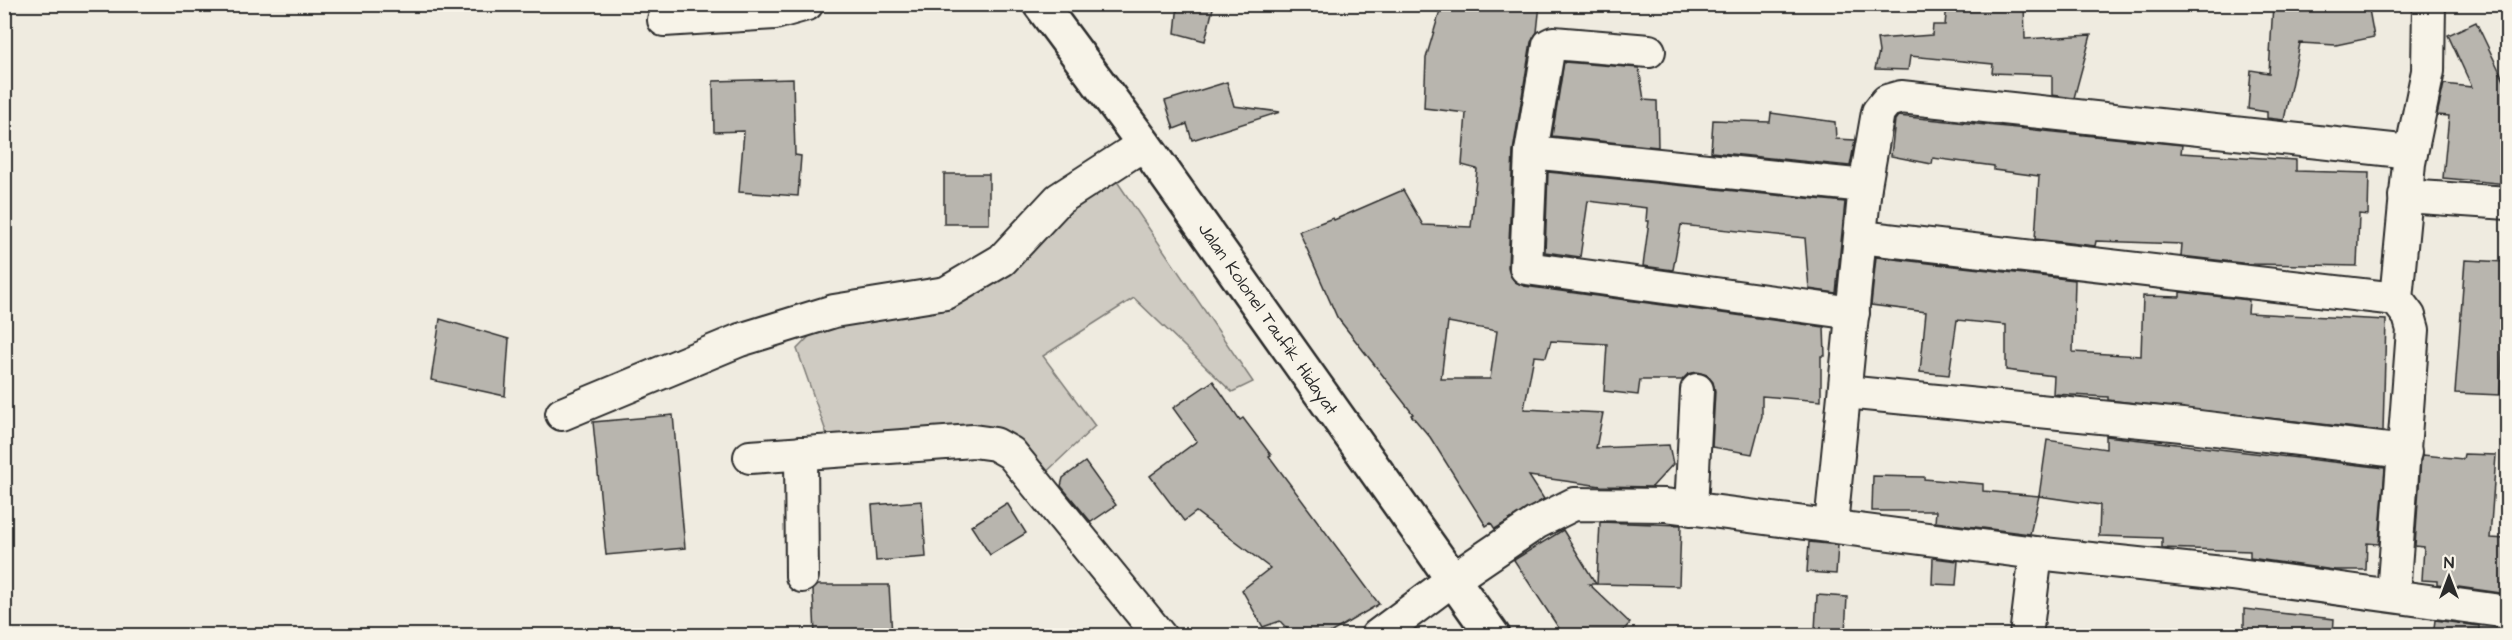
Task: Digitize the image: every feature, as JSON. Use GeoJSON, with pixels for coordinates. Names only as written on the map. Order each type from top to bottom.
{"type":"FeatureCollection","features":[{"type":"Feature","properties":{"kind":"main road","name":"Jalan Kolonel Taufik Hidayat"},"geometry":{"type":"LineString","coordinates":[[1040,4],[1144,144],[1493,636]]}},
{"type":"Feature","properties":{"kind":"street"},"geometry":{"type":"LineString","coordinates":[[664,20],[775,13],[807,4]]}},
{"type":"Feature","properties":{"kind":"street"},"geometry":{"type":"LineString","coordinates":[[2393,595],[2413,330],[2409,316],[2396,299],[2411,152],[2428,71],[2430,4]]}},
{"type":"Feature","properties":{"kind":"street"},"geometry":{"type":"LineString","coordinates":[[1649,51],[1552,43],[1549,45],[1531,152],[1526,268],[1853,313]]}},
{"type":"Feature","properties":{"kind":"street"},"geometry":{"type":"LineString","coordinates":[[1831,525],[1865,186],[1878,112],[1887,101],[1901,97],[2411,152]]}},
{"type":"Feature","properties":{"kind":"street"},"geometry":{"type":"LineString","coordinates":[[562,414],[740,340],[834,311],[946,293],[1002,260],[1059,199],[1144,144]]}},
{"type":"Feature","properties":{"kind":"street"},"geometry":{"type":"LineString","coordinates":[[1531,152],[1865,186]]}},
{"type":"Feature","properties":{"kind":"street"},"geometry":{"type":"LineString","coordinates":[[2405,196],[2508,203]]}},
{"type":"Feature","properties":{"kind":"street"},"geometry":{"type":"LineString","coordinates":[[1861,237],[2396,299]]}},
{"type":"Feature","properties":{"kind":"street"},"geometry":{"type":"LineString","coordinates":[[1691,509],[1696,390]]}},
{"type":"Feature","properties":{"kind":"street"},"geometry":{"type":"LineString","coordinates":[[1845,392],[2182,425],[2405,452]]}},
{"type":"Feature","properties":{"kind":"street"},"geometry":{"type":"LineString","coordinates":[[750,457],[973,441],[1000,446],[1011,453],[1160,636]]}},
{"type":"Feature","properties":{"kind":"street"},"geometry":{"type":"LineString","coordinates":[[801,453],[802,576]]}},
{"type":"Feature","properties":{"kind":"street"},"geometry":{"type":"LineString","coordinates":[[1377,636],[1452,580],[1536,523],[1574,504],[1665,505],[2036,553],[2232,574],[2508,612]]}},
{"type":"Feature","properties":{"kind":"street"},"geometry":{"type":"LineString","coordinates":[[2026,636],[2036,553]]}},
{"type":"Feature","properties":{"kind":"shaded area"},"geometry":{"type":"Polygon","coordinates":[[[1114,177],[1253,382],[1232,392],[1134,298],[1043,356],[1095,426],[1040,478],[1011,453],[830,443],[797,349],[834,311],[947,293],[1114,177]]]}},
{"type":"Feature","properties":{"kind":"building"},"geometry":{"type":"Polygon","coordinates":[[[1178,4],[1214,4],[1205,41],[1175,33],[1178,4]]]}},
{"type":"Feature","properties":{"kind":"building"},"geometry":{"type":"Polygon","coordinates":[[[1442,4],[1540,4],[1537,32],[1531,42],[1513,151],[1508,267],[1510,275],[1515,282],[1524,286],[1824,327],[1825,356],[1821,356],[1821,401],[1762,396],[1762,416],[1752,454],[1712,447],[1715,391],[1713,382],[1707,375],[1697,372],[1688,374],[1682,380],[1640,380],[1638,395],[1604,391],[1607,344],[1551,341],[1546,357],[1534,356],[1524,409],[1603,413],[1596,448],[1669,445],[1673,464],[1652,487],[1601,486],[1529,476],[1544,499],[1495,529],[1491,523],[1486,526],[1430,437],[1337,317],[1299,231],[1333,218],[1334,220],[1403,190],[1423,225],[1471,227],[1477,169],[1462,165],[1466,113],[1424,108],[1426,58],[1442,4]],[[1448,322],[1441,379],[1490,379],[1497,331],[1448,322]]]}},
{"type":"Feature","properties":{"kind":"building"},"geometry":{"type":"Polygon","coordinates":[[[1947,4],[2024,4],[2025,39],[2091,35],[2074,98],[2052,95],[2052,75],[1992,73],[1993,64],[1910,56],[1908,70],[1875,69],[1879,52],[1877,39],[1932,35],[1933,25],[1945,25],[1947,4]]]}},
{"type":"Feature","properties":{"kind":"building"},"geometry":{"type":"Polygon","coordinates":[[[2273,4],[2368,4],[2374,37],[2336,45],[2300,43],[2284,120],[2267,118],[2267,112],[2248,109],[2251,70],[2269,73],[2273,4]]]}},
{"type":"Feature","properties":{"kind":"building"},"geometry":{"type":"Polygon","coordinates":[[[2476,22],[2508,89],[2508,184],[2443,178],[2449,116],[2437,115],[2444,84],[2472,87],[2448,35],[2476,22]]]}},
{"type":"Feature","properties":{"kind":"building"},"geometry":{"type":"Polygon","coordinates":[[[1564,62],[1639,68],[1644,100],[1657,101],[1658,147],[1552,136],[1564,62]]]}},
{"type":"Feature","properties":{"kind":"building"},"geometry":{"type":"Polygon","coordinates":[[[793,79],[795,155],[801,156],[798,196],[739,192],[744,131],[714,132],[713,81],[793,79]]]}},
{"type":"Feature","properties":{"kind":"building"},"geometry":{"type":"Polygon","coordinates":[[[1227,82],[1234,106],[1280,112],[1192,140],[1187,124],[1174,129],[1165,101],[1227,82]]]}},
{"type":"Feature","properties":{"kind":"building"},"geometry":{"type":"Polygon","coordinates":[[[1771,113],[1835,122],[1836,139],[1855,140],[1850,166],[1711,152],[1713,120],[1770,122],[1771,113]]]}},
{"type":"Feature","properties":{"kind":"building"},"geometry":{"type":"Polygon","coordinates":[[[1898,116],[2182,145],[2181,153],[2296,160],[2296,171],[2369,173],[2368,215],[2359,214],[2357,266],[2250,264],[2181,256],[2182,244],[2096,241],[2095,246],[2035,239],[2039,176],[1994,170],[1994,166],[1933,158],[1932,164],[1891,156],[1895,120],[1898,116]]]}},
{"type":"Feature","properties":{"kind":"building"},"geometry":{"type":"Polygon","coordinates":[[[1548,172],[1845,202],[1836,293],[1809,289],[1805,238],[1681,225],[1673,270],[1643,266],[1649,221],[1646,221],[1647,208],[1588,201],[1580,257],[1545,252],[1548,172]]]}},
{"type":"Feature","properties":{"kind":"building"},"geometry":{"type":"Polygon","coordinates":[[[944,174],[989,174],[989,224],[944,224],[944,174]]]}},
{"type":"Feature","properties":{"kind":"building"},"geometry":{"type":"Polygon","coordinates":[[[1876,257],[2075,280],[2073,352],[2141,356],[2143,296],[2180,297],[2180,292],[2249,300],[2248,313],[2386,320],[2383,431],[2108,400],[2108,397],[2053,394],[2054,376],[2006,370],[2006,325],[1957,320],[1949,375],[1920,372],[1926,312],[1871,305],[1876,257]]]}},
{"type":"Feature","properties":{"kind":"building"},"geometry":{"type":"Polygon","coordinates":[[[2465,260],[2508,262],[2508,303],[2505,303],[2500,395],[2455,393],[2465,260]]]}},
{"type":"Feature","properties":{"kind":"building"},"geometry":{"type":"Polygon","coordinates":[[[440,319],[509,339],[505,396],[431,380],[440,319]]]}},
{"type":"Feature","properties":{"kind":"building"},"geometry":{"type":"Polygon","coordinates":[[[1213,381],[1240,420],[1243,418],[1271,455],[1269,456],[1379,604],[1325,636],[1294,636],[1280,621],[1263,627],[1242,590],[1270,568],[1196,512],[1184,521],[1150,476],[1197,441],[1173,408],[1213,381]]]}},
{"type":"Feature","properties":{"kind":"building"},"geometry":{"type":"Polygon","coordinates":[[[673,415],[685,548],[606,555],[593,422],[673,415]]]}},
{"type":"Feature","properties":{"kind":"building"},"geometry":{"type":"Polygon","coordinates":[[[2106,436],[2385,468],[2379,544],[2367,543],[2366,570],[2334,570],[2250,558],[2250,551],[2162,548],[2162,538],[2099,536],[2100,505],[2039,496],[2047,440],[2106,449],[2106,436]]]}},
{"type":"Feature","properties":{"kind":"building"},"geometry":{"type":"Polygon","coordinates":[[[2464,454],[2496,455],[2490,538],[2508,539],[2508,594],[2422,580],[2424,547],[2415,546],[2421,458],[2423,455],[2463,459],[2464,454]]]}},
{"type":"Feature","properties":{"kind":"building"},"geometry":{"type":"Polygon","coordinates":[[[1085,462],[1116,505],[1091,522],[1061,486],[1063,478],[1085,462]]]}},
{"type":"Feature","properties":{"kind":"building"},"geometry":{"type":"Polygon","coordinates":[[[1873,476],[1924,477],[1924,479],[1983,484],[1983,491],[2039,496],[2030,534],[1935,522],[1936,511],[1872,511],[1873,476]]]}},
{"type":"Feature","properties":{"kind":"building"},"geometry":{"type":"Polygon","coordinates":[[[922,501],[926,557],[876,561],[872,505],[922,501]]]}},
{"type":"Feature","properties":{"kind":"building"},"geometry":{"type":"Polygon","coordinates":[[[1007,503],[1026,533],[990,555],[971,526],[1007,503]]]}},
{"type":"Feature","properties":{"kind":"building"},"geometry":{"type":"Polygon","coordinates":[[[1600,522],[1681,525],[1679,586],[1597,584],[1600,522]]]}},
{"type":"Feature","properties":{"kind":"building"},"geometry":{"type":"Polygon","coordinates":[[[1563,530],[1596,584],[1589,584],[1630,623],[1618,636],[1564,636],[1514,560],[1563,530]]]}},
{"type":"Feature","properties":{"kind":"building"},"geometry":{"type":"Polygon","coordinates":[[[1809,542],[1838,545],[1836,574],[1807,572],[1809,542]]]}},
{"type":"Feature","properties":{"kind":"building"},"geometry":{"type":"Polygon","coordinates":[[[1933,558],[1958,561],[1956,585],[1932,584],[1933,558]]]}},
{"type":"Feature","properties":{"kind":"building"},"geometry":{"type":"Polygon","coordinates":[[[818,585],[889,585],[892,636],[815,636],[813,590],[818,585]]]}},
{"type":"Feature","properties":{"kind":"building"},"geometry":{"type":"Polygon","coordinates":[[[1817,595],[1847,597],[1845,632],[1815,630],[1817,595]]]}},
{"type":"Feature","properties":{"kind":"building"},"geometry":{"type":"Polygon","coordinates":[[[2244,609],[2334,619],[2333,636],[2244,636],[2244,609]]]}},
{"type":"Feature","properties":{"kind":"building"},"geometry":{"type":"Polygon","coordinates":[[[2435,620],[2479,626],[2479,636],[2433,636],[2435,620]]]}}]}
